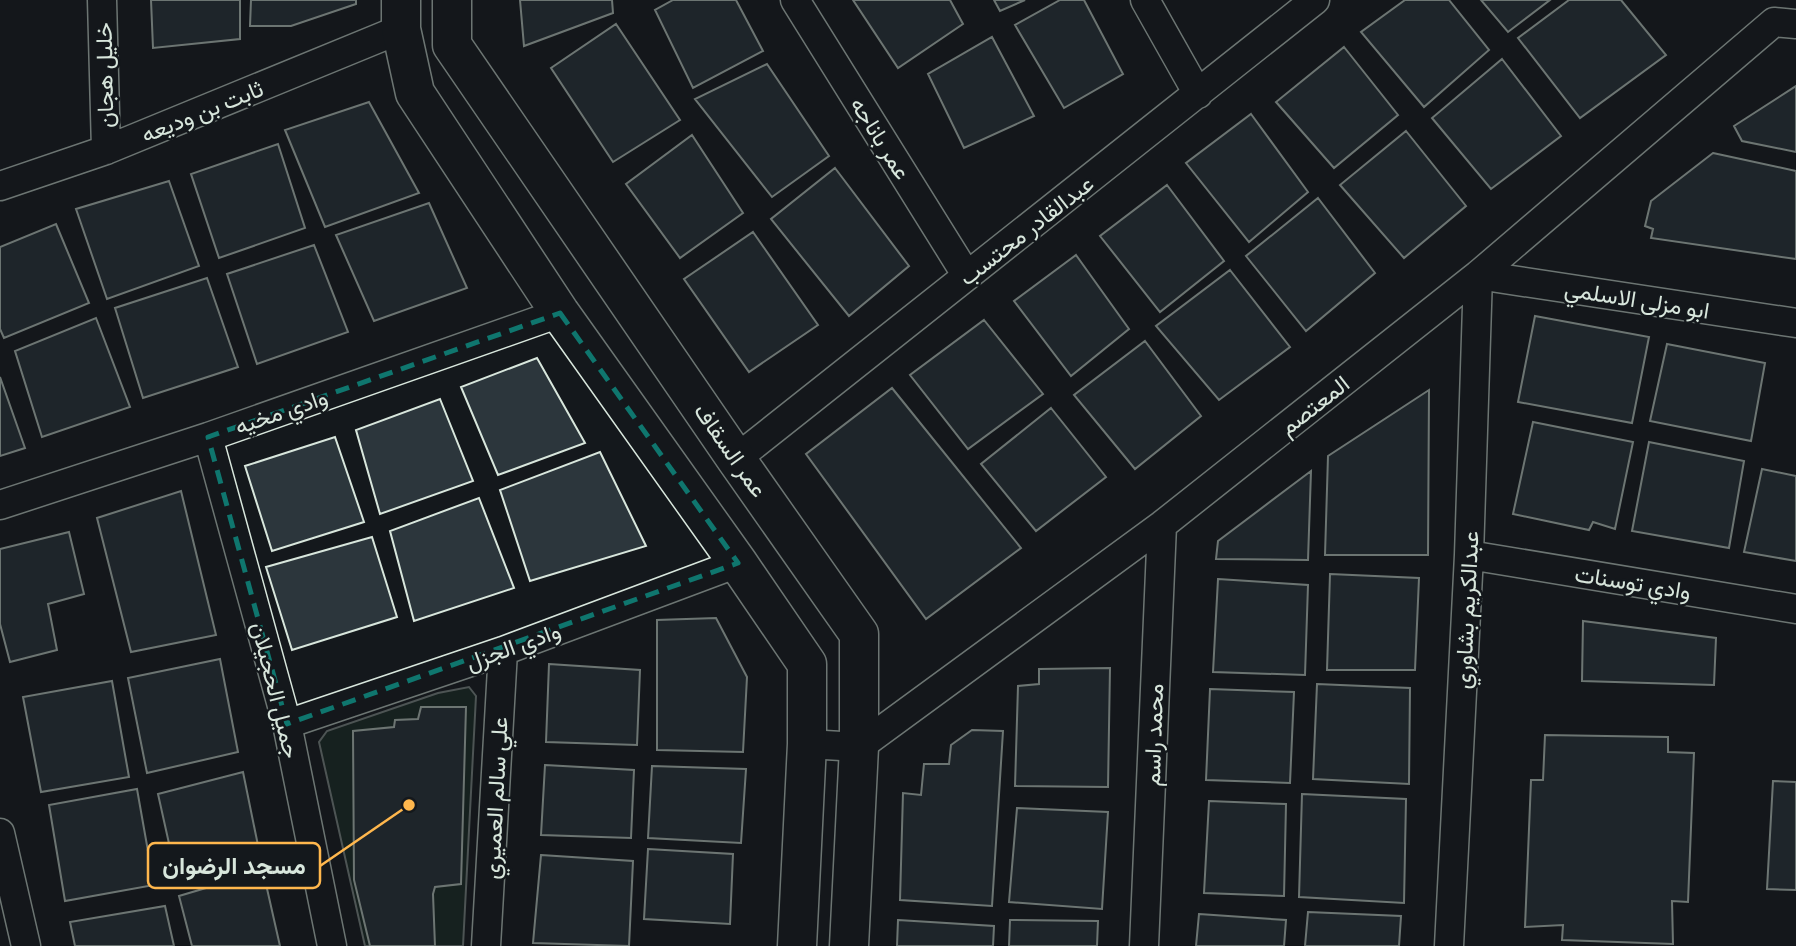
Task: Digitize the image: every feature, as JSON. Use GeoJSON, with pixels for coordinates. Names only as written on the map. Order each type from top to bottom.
{"type":"FeatureCollection","features":[{"type":"Feature","properties":{"kind":"street","name":"خليل هجان"},"geometry":{"type":"LineString","coordinates":[[102,0],[106,150]]}},
{"type":"Feature","properties":{"kind":"street","name":"عمر السقاف"},"geometry":{"type":"LineString","coordinates":[[452,0],[452,44],[859,634],[859,747],[849,946]]}},
{"type":"Feature","properties":{"kind":"street","name":"عمر باناجه"},"geometry":{"type":"LineString","coordinates":[[795,0],[967,276]]}},
{"type":"Feature","properties":{"kind":"street"},"geometry":{"type":"LineString","coordinates":[[1145,0],[1198,94]]}},
{"type":"Feature","properties":{"kind":"street","name":"عبدالقادر محتسب"},"geometry":{"type":"LineString","coordinates":[[736,459],[1315,0]]}},
{"type":"Feature","properties":{"kind":"street","name":"ثابت بن وديعه"},"geometry":{"type":"LineString","coordinates":[[0,186],[106,150],[401,15]]}},
{"type":"Feature","properties":{"kind":"street"},"geometry":{"type":"LineString","coordinates":[[401,15],[415,93],[560,313],[807,664],[807,744],[797,946]]}},
{"type":"Feature","properties":{"kind":"street","name":"المعتصم"},"geometry":{"type":"LineString","coordinates":[[859,747],[1162,525],[1478,275],[1781,16]]}},
{"type":"Feature","properties":{"kind":"street","name":"ابو مزلى الاسلمي"},"geometry":{"type":"LineString","coordinates":[[1478,275],[1796,323]]}},
{"type":"Feature","properties":{"kind":"street","name":"عبدالكريم بشاوري"},"geometry":{"type":"LineString","coordinates":[[1449,946],[1469,555],[1478,275]]}},
{"type":"Feature","properties":{"kind":"street","name":"وادي مخيه"},"geometry":{"type":"LineString","coordinates":[[0,505],[208,437],[560,313]]}},
{"type":"Feature","properties":{"kind":"street","name":"جميل الحجيلان"},"geometry":{"type":"LineString","coordinates":[[208,437],[287,724],[332,946]]}},
{"type":"Feature","properties":{"kind":"street","name":"محمد راسم"},"geometry":{"type":"LineString","coordinates":[[1144,946],[1162,525]]}},
{"type":"Feature","properties":{"kind":"street","name":"وادي توسنات"},"geometry":{"type":"LineString","coordinates":[[1469,555],[1796,609]]}},
{"type":"Feature","properties":{"kind":"street","name":"وادي الجزل"},"geometry":{"type":"LineString","coordinates":[[287,724],[503,651],[738,564]]}},
{"type":"Feature","properties":{"kind":"street","name":"علي سالم العميري"},"geometry":{"type":"LineString","coordinates":[[486,946],[503,651]]}},
{"type":"Feature","properties":{"kind":"street"},"geometry":{"type":"LineString","coordinates":[[807,744],[859,747]]}},
{"type":"Feature","properties":{"kind":"street"},"geometry":{"type":"LineString","coordinates":[[0,833],[26,946]]}},
{"type":"Feature","properties":{"kind":"highlighted area"},"geometry":{"type":"Polygon","coordinates":[[[560,313],[738,563],[287,724],[208,437],[560,313]]]}},
{"type":"Feature","properties":{"kind":"green space"},"geometry":{"type":"Polygon","coordinates":[[[469,687],[476,696],[463,946],[365,946],[319,742],[327,731],[438,693],[469,687]]]}},
{"type":"Feature","properties":{"kind":"building"},"geometry":{"type":"Polygon","coordinates":[[[151,0],[240,0],[240,39],[153,48],[151,0]]]}},
{"type":"Feature","properties":{"kind":"building"},"geometry":{"type":"Polygon","coordinates":[[[251,0],[356,0],[356,4],[291,26],[250,26],[251,0]]]}},
{"type":"Feature","properties":{"kind":"building"},"geometry":{"type":"Polygon","coordinates":[[[520,0],[612,0],[613,13],[524,46],[520,0]]]}},
{"type":"Feature","properties":{"kind":"building"},"geometry":{"type":"Polygon","coordinates":[[[673,0],[736,0],[763,51],[693,88],[655,10],[673,0]]]}},
{"type":"Feature","properties":{"kind":"building"},"geometry":{"type":"Polygon","coordinates":[[[853,0],[950,0],[963,24],[898,68],[853,0]]]}},
{"type":"Feature","properties":{"kind":"building"},"geometry":{"type":"Polygon","coordinates":[[[994,0],[1025,0],[1000,11],[994,0]]]}},
{"type":"Feature","properties":{"kind":"building"},"geometry":{"type":"Polygon","coordinates":[[[1060,0],[1084,0],[1123,74],[1064,108],[1015,25],[1060,0]]]}},
{"type":"Feature","properties":{"kind":"building"},"geometry":{"type":"Polygon","coordinates":[[[1405,0],[1449,0],[1489,50],[1424,107],[1361,32],[1405,0]]]}},
{"type":"Feature","properties":{"kind":"building"},"geometry":{"type":"Polygon","coordinates":[[[1481,0],[1550,0],[1508,32],[1481,0]]]}},
{"type":"Feature","properties":{"kind":"building"},"geometry":{"type":"Polygon","coordinates":[[[1569,0],[1621,0],[1666,55],[1580,118],[1518,38],[1569,0]]]}},
{"type":"Feature","properties":{"kind":"building"},"geometry":{"type":"Polygon","coordinates":[[[616,24],[680,120],[613,162],[551,68],[616,24]]]}},
{"type":"Feature","properties":{"kind":"building"},"geometry":{"type":"Polygon","coordinates":[[[992,37],[1034,116],[964,148],[928,74],[992,37]]]}},
{"type":"Feature","properties":{"kind":"building"},"geometry":{"type":"Polygon","coordinates":[[[1344,47],[1398,115],[1334,168],[1276,102],[1344,47]]]}},
{"type":"Feature","properties":{"kind":"building"},"geometry":{"type":"Polygon","coordinates":[[[1502,59],[1561,136],[1491,189],[1432,118],[1502,59]]]}},
{"type":"Feature","properties":{"kind":"building"},"geometry":{"type":"Polygon","coordinates":[[[767,64],[829,156],[772,197],[695,99],[767,64]]]}},
{"type":"Feature","properties":{"kind":"building"},"geometry":{"type":"Polygon","coordinates":[[[1796,86],[1796,152],[1742,141],[1734,126],[1796,86]]]}},
{"type":"Feature","properties":{"kind":"building"},"geometry":{"type":"Polygon","coordinates":[[[369,102],[419,193],[325,227],[285,130],[369,102]]]}},
{"type":"Feature","properties":{"kind":"building"},"geometry":{"type":"Polygon","coordinates":[[[1251,114],[1308,192],[1249,242],[1186,163],[1251,114]]]}},
{"type":"Feature","properties":{"kind":"building"},"geometry":{"type":"Polygon","coordinates":[[[1406,131],[1466,206],[1404,258],[1340,185],[1406,131]]]}},
{"type":"Feature","properties":{"kind":"building"},"geometry":{"type":"Polygon","coordinates":[[[692,135],[743,213],[680,258],[626,184],[692,135]]]}},
{"type":"Feature","properties":{"kind":"building"},"geometry":{"type":"Polygon","coordinates":[[[278,144],[305,228],[219,258],[191,174],[278,144]]]}},
{"type":"Feature","properties":{"kind":"building"},"geometry":{"type":"Polygon","coordinates":[[[1713,153],[1796,171],[1796,259],[1651,238],[1653,229],[1645,226],[1651,201],[1713,153]]]}},
{"type":"Feature","properties":{"kind":"building"},"geometry":{"type":"Polygon","coordinates":[[[835,168],[909,266],[849,316],[771,219],[835,168]]]}},
{"type":"Feature","properties":{"kind":"building"},"geometry":{"type":"Polygon","coordinates":[[[169,181],[199,266],[107,299],[76,209],[169,181]]]}},
{"type":"Feature","properties":{"kind":"building"},"geometry":{"type":"Polygon","coordinates":[[[1167,185],[1224,261],[1160,312],[1100,236],[1167,185]]]}},
{"type":"Feature","properties":{"kind":"building"},"geometry":{"type":"Polygon","coordinates":[[[1318,198],[1375,273],[1306,331],[1246,256],[1318,198]]]}},
{"type":"Feature","properties":{"kind":"building"},"geometry":{"type":"Polygon","coordinates":[[[429,203],[467,288],[374,321],[336,235],[429,203]]]}},
{"type":"Feature","properties":{"kind":"building"},"geometry":{"type":"Polygon","coordinates":[[[56,224],[89,303],[4,338],[0,329],[0,247],[56,224]]]}},
{"type":"Feature","properties":{"kind":"building"},"geometry":{"type":"Polygon","coordinates":[[[753,232],[818,325],[749,372],[684,279],[753,232]]]}},
{"type":"Feature","properties":{"kind":"building"},"geometry":{"type":"Polygon","coordinates":[[[314,245],[348,332],[257,364],[227,274],[314,245]]]}},
{"type":"Feature","properties":{"kind":"building"},"geometry":{"type":"Polygon","coordinates":[[[1076,255],[1129,329],[1071,376],[1014,301],[1076,255]]]}},
{"type":"Feature","properties":{"kind":"building"},"geometry":{"type":"Polygon","coordinates":[[[1230,270],[1290,347],[1219,400],[1156,326],[1230,270]]]}},
{"type":"Feature","properties":{"kind":"building"},"geometry":{"type":"Polygon","coordinates":[[[207,278],[238,367],[143,398],[115,308],[207,278]]]}},
{"type":"Feature","properties":{"kind":"building"},"geometry":{"type":"Polygon","coordinates":[[[1535,316],[1649,337],[1632,423],[1518,402],[1535,316]]]}},
{"type":"Feature","properties":{"kind":"building"},"geometry":{"type":"Polygon","coordinates":[[[96,318],[130,407],[42,437],[15,351],[96,318]]]}},
{"type":"Feature","properties":{"kind":"building"},"geometry":{"type":"Polygon","coordinates":[[[984,320],[1043,394],[968,449],[910,375],[984,320]]]}},
{"type":"Feature","properties":{"kind":"building"},"geometry":{"type":"Polygon","coordinates":[[[1145,341],[1201,416],[1135,469],[1074,395],[1145,341]]]}},
{"type":"Feature","properties":{"kind":"building"},"geometry":{"type":"Polygon","coordinates":[[[1667,344],[1765,363],[1751,441],[1650,421],[1667,344]]]}},
{"type":"Feature","properties":{"kind":"building"},"geometry":{"type":"Polygon","coordinates":[[[537,358],[585,443],[498,475],[461,387],[537,358]]]}},
{"type":"Feature","properties":{"kind":"building"},"geometry":{"type":"Polygon","coordinates":[[[0,377],[25,448],[0,456],[0,377]]]}},
{"type":"Feature","properties":{"kind":"building"},"geometry":{"type":"Polygon","coordinates":[[[892,388],[1021,548],[926,619],[806,454],[892,388]]]}},
{"type":"Feature","properties":{"kind":"building"},"geometry":{"type":"Polygon","coordinates":[[[1429,390],[1428,555],[1325,555],[1328,456],[1429,390]]]}},
{"type":"Feature","properties":{"kind":"building"},"geometry":{"type":"Polygon","coordinates":[[[440,399],[473,481],[380,514],[356,430],[440,399]]]}},
{"type":"Feature","properties":{"kind":"building"},"geometry":{"type":"Polygon","coordinates":[[[1051,408],[1106,477],[1036,531],[981,464],[1051,408]]]}},
{"type":"Feature","properties":{"kind":"building"},"geometry":{"type":"Polygon","coordinates":[[[1533,422],[1633,442],[1615,529],[1593,522],[1589,530],[1513,514],[1533,422]]]}},
{"type":"Feature","properties":{"kind":"building"},"geometry":{"type":"Polygon","coordinates":[[[335,437],[364,522],[272,551],[245,466],[335,437]]]}},
{"type":"Feature","properties":{"kind":"building"},"geometry":{"type":"Polygon","coordinates":[[[1649,442],[1744,461],[1729,548],[1632,531],[1649,442]]]}},
{"type":"Feature","properties":{"kind":"building"},"geometry":{"type":"Polygon","coordinates":[[[600,452],[646,546],[530,581],[500,490],[600,452]]]}},
{"type":"Feature","properties":{"kind":"building"},"geometry":{"type":"Polygon","coordinates":[[[1762,469],[1796,476],[1796,561],[1744,552],[1762,469]]]}},
{"type":"Feature","properties":{"kind":"building"},"geometry":{"type":"Polygon","coordinates":[[[1311,471],[1308,560],[1216,559],[1218,541],[1311,471]]]}},
{"type":"Feature","properties":{"kind":"building"},"geometry":{"type":"Polygon","coordinates":[[[181,491],[216,635],[131,652],[97,518],[181,491]]]}},
{"type":"Feature","properties":{"kind":"building"},"geometry":{"type":"Polygon","coordinates":[[[479,498],[514,588],[414,621],[390,531],[479,498]]]}},
{"type":"Feature","properties":{"kind":"building"},"geometry":{"type":"Polygon","coordinates":[[[69,532],[84,594],[48,604],[57,650],[10,662],[0,624],[0,549],[69,532]]]}},
{"type":"Feature","properties":{"kind":"building"},"geometry":{"type":"Polygon","coordinates":[[[372,537],[397,617],[292,650],[266,567],[372,537]]]}},
{"type":"Feature","properties":{"kind":"building"},"geometry":{"type":"Polygon","coordinates":[[[1330,574],[1419,578],[1415,670],[1327,670],[1330,574]]]}},
{"type":"Feature","properties":{"kind":"building"},"geometry":{"type":"Polygon","coordinates":[[[1218,579],[1308,585],[1305,675],[1213,672],[1218,579]]]}},
{"type":"Feature","properties":{"kind":"building"},"geometry":{"type":"Polygon","coordinates":[[[716,618],[747,677],[743,752],[657,750],[657,620],[716,618]]]}},
{"type":"Feature","properties":{"kind":"building"},"geometry":{"type":"Polygon","coordinates":[[[1583,621],[1716,638],[1714,685],[1582,681],[1583,621]]]}},
{"type":"Feature","properties":{"kind":"building"},"geometry":{"type":"Polygon","coordinates":[[[220,659],[238,752],[147,773],[128,678],[220,659]]]}},
{"type":"Feature","properties":{"kind":"building"},"geometry":{"type":"Polygon","coordinates":[[[549,664],[640,670],[637,745],[546,742],[549,664]]]}},
{"type":"Feature","properties":{"kind":"building"},"geometry":{"type":"Polygon","coordinates":[[[1110,668],[1108,787],[1015,786],[1018,686],[1039,684],[1039,669],[1110,668]]]}},
{"type":"Feature","properties":{"kind":"building"},"geometry":{"type":"Polygon","coordinates":[[[112,681],[129,777],[41,792],[23,697],[112,681]]]}},
{"type":"Feature","properties":{"kind":"building"},"geometry":{"type":"Polygon","coordinates":[[[1317,684],[1410,688],[1409,784],[1313,779],[1317,684]]]}},
{"type":"Feature","properties":{"kind":"building"},"geometry":{"type":"Polygon","coordinates":[[[1210,689],[1294,692],[1290,783],[1206,780],[1210,689]]]}},
{"type":"Feature","properties":{"kind":"building"},"geometry":{"type":"Polygon","coordinates":[[[421,707],[466,707],[461,884],[435,887],[435,946],[370,946],[354,880],[353,731],[394,727],[395,720],[418,719],[421,707]]]}},
{"type":"Feature","properties":{"kind":"building"},"geometry":{"type":"Polygon","coordinates":[[[972,730],[1003,731],[992,906],[900,900],[903,793],[921,795],[924,764],[949,764],[951,745],[972,730]]]}},
{"type":"Feature","properties":{"kind":"building"},"geometry":{"type":"Polygon","coordinates":[[[1545,735],[1668,737],[1668,752],[1694,753],[1688,902],[1672,901],[1673,944],[1562,940],[1563,925],[1525,927],[1531,780],[1543,780],[1545,735]]]}},
{"type":"Feature","properties":{"kind":"building"},"geometry":{"type":"Polygon","coordinates":[[[545,765],[634,770],[631,838],[541,835],[545,765]]]}},
{"type":"Feature","properties":{"kind":"building"},"geometry":{"type":"Polygon","coordinates":[[[652,766],[746,769],[741,843],[648,838],[652,766]]]}},
{"type":"Feature","properties":{"kind":"building"},"geometry":{"type":"Polygon","coordinates":[[[243,772],[262,865],[178,884],[158,794],[243,772]]]}},
{"type":"Feature","properties":{"kind":"building"},"geometry":{"type":"Polygon","coordinates":[[[1773,781],[1796,782],[1796,890],[1767,889],[1773,781]]]}},
{"type":"Feature","properties":{"kind":"building"},"geometry":{"type":"Polygon","coordinates":[[[137,789],[154,885],[65,901],[49,805],[137,789]]]}},
{"type":"Feature","properties":{"kind":"building"},"geometry":{"type":"Polygon","coordinates":[[[1302,794],[1406,799],[1404,903],[1299,897],[1302,794]]]}},
{"type":"Feature","properties":{"kind":"building"},"geometry":{"type":"Polygon","coordinates":[[[1209,801],[1286,804],[1284,896],[1204,893],[1209,801]]]}},
{"type":"Feature","properties":{"kind":"building"},"geometry":{"type":"Polygon","coordinates":[[[1017,808],[1108,812],[1102,909],[1009,902],[1017,808]]]}},
{"type":"Feature","properties":{"kind":"building"},"geometry":{"type":"Polygon","coordinates":[[[648,849],[733,854],[730,924],[644,919],[648,849]]]}},
{"type":"Feature","properties":{"kind":"building"},"geometry":{"type":"Polygon","coordinates":[[[541,855],[633,861],[629,946],[533,943],[541,855]]]}},
{"type":"Feature","properties":{"kind":"building"},"geometry":{"type":"Polygon","coordinates":[[[263,871],[280,946],[192,946],[179,896],[263,871]]]}},
{"type":"Feature","properties":{"kind":"building"},"geometry":{"type":"Polygon","coordinates":[[[165,906],[174,946],[75,946],[70,922],[165,906]]]}},
{"type":"Feature","properties":{"kind":"building"},"geometry":{"type":"Polygon","coordinates":[[[1308,912],[1401,916],[1399,946],[1305,946],[1308,912]]]}},
{"type":"Feature","properties":{"kind":"building"},"geometry":{"type":"Polygon","coordinates":[[[1199,914],[1286,920],[1284,946],[1196,946],[1199,914]]]}},
{"type":"Feature","properties":{"kind":"building"},"geometry":{"type":"Polygon","coordinates":[[[898,920],[994,926],[993,946],[897,946],[898,920]]]}},
{"type":"Feature","properties":{"kind":"building"},"geometry":{"type":"Polygon","coordinates":[[[1010,920],[1098,921],[1097,946],[1009,946],[1010,920]]]}},
{"type":"Feature","properties":{"kind":"place","name":"مسجد الرضوان"},"geometry":{"type":"Point","coordinates":[409,805]}}]}
